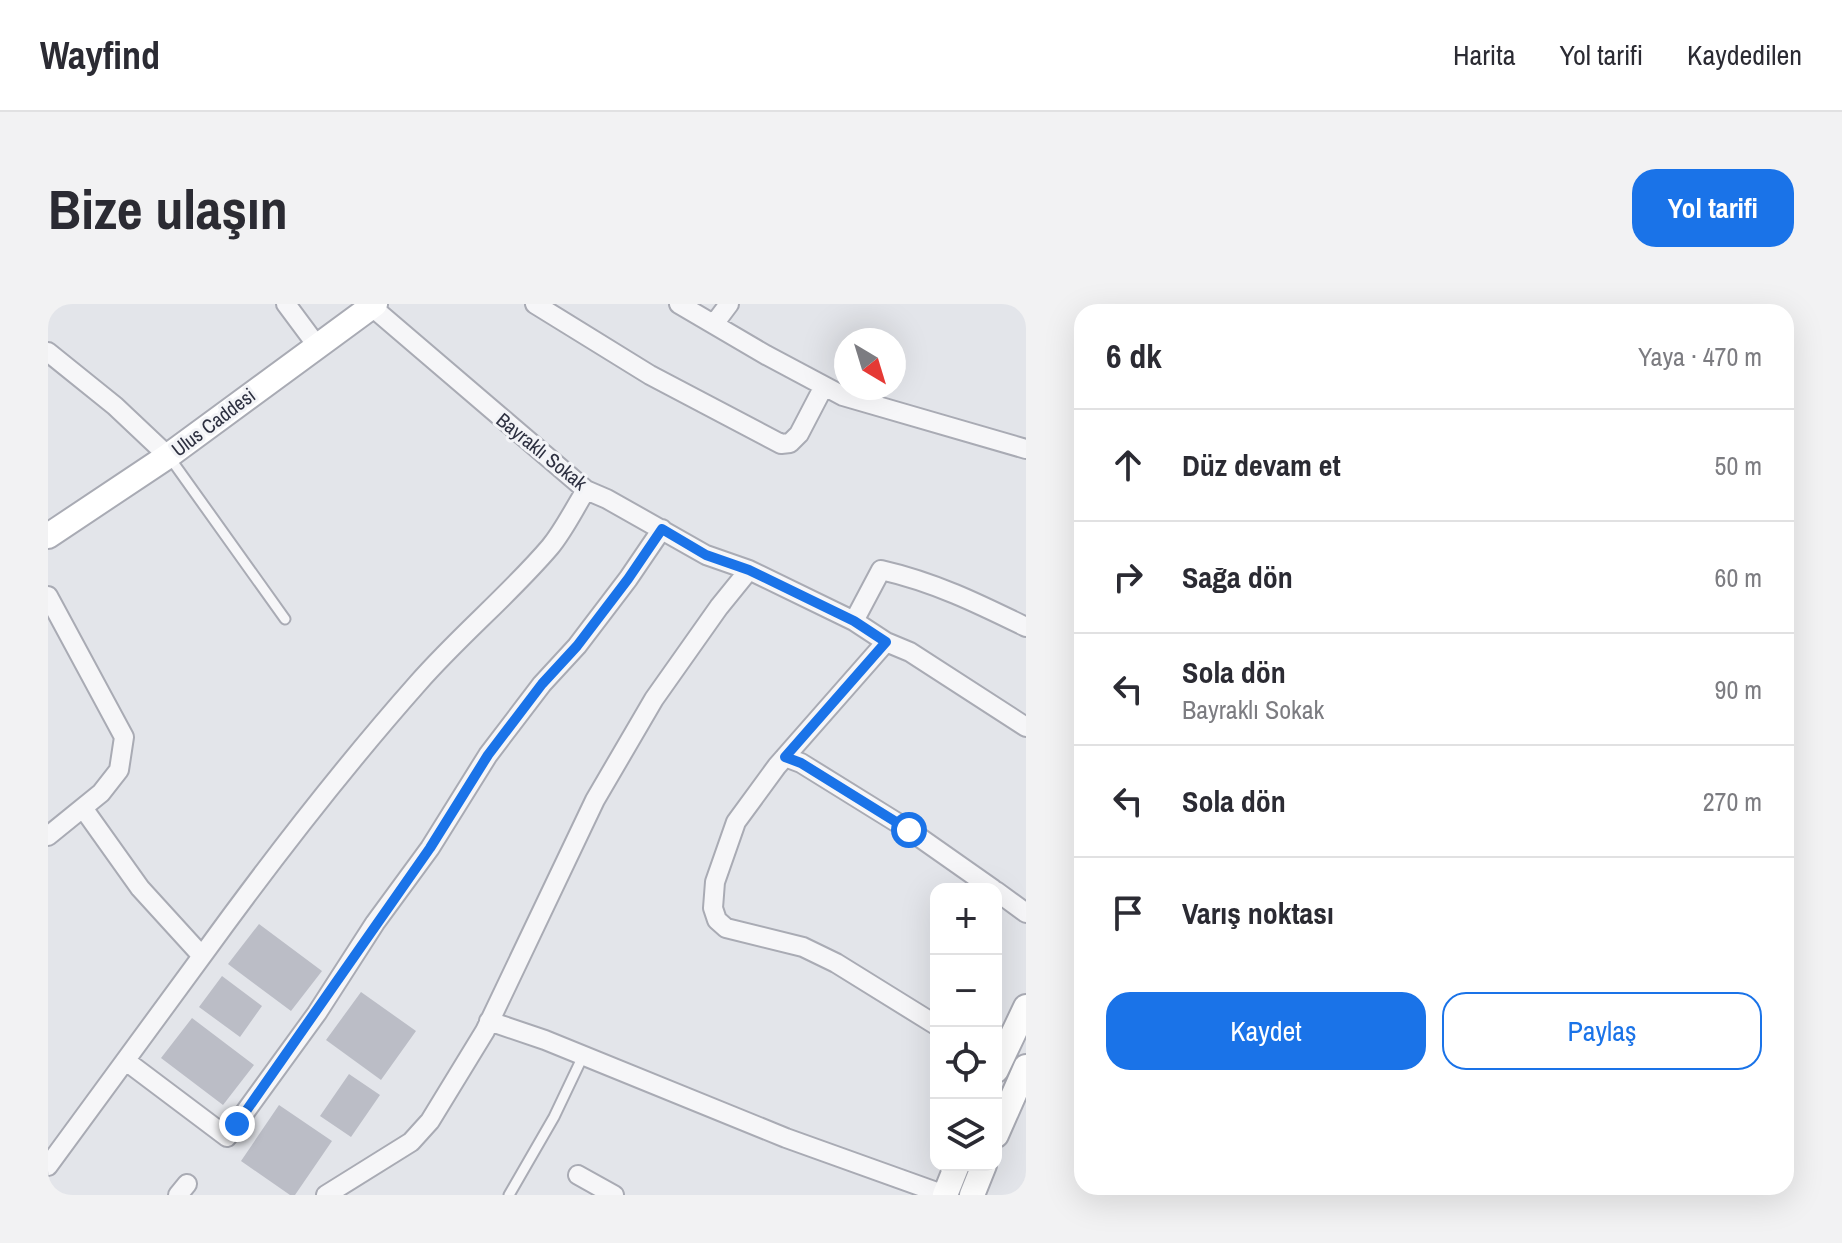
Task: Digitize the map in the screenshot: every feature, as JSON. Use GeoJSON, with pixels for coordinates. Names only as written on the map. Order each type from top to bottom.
{"type":"FeatureCollection","features":[{"type":"Feature","properties":{"kind":"street"},"geometry":{"type":"LineString","coordinates":[[286,304],[318,347]]}},
{"type":"Feature","properties":{"kind":"street"},"geometry":{"type":"LineString","coordinates":[[535,304],[650,375],[781,444],[790,443],[799,434],[824,386]]}},
{"type":"Feature","properties":{"kind":"street"},"geometry":{"type":"LineString","coordinates":[[679,304],[843,396],[1026,449]]}},
{"type":"Feature","properties":{"kind":"street"},"geometry":{"type":"LineString","coordinates":[[714,324],[729,304]]}},
{"type":"Feature","properties":{"kind":"street","name":"Ulus Caddesi"},"geometry":{"type":"LineString","coordinates":[[48,536],[168,456],[374,306]]}},
{"type":"Feature","properties":{"kind":"street","name":"Bayraklı Sokak"},"geometry":{"type":"LineString","coordinates":[[374,306],[586,490],[706,555],[749,570],[854,621],[886,642],[910,652],[1026,727]]}},
{"type":"Feature","properties":{"kind":"street"},"geometry":{"type":"LineString","coordinates":[[48,352],[115,406],[168,456]]}},
{"type":"Feature","properties":{"kind":"street"},"geometry":{"type":"LineString","coordinates":[[48,1166],[298,827],[440,659],[552,544],[586,490]]}},
{"type":"Feature","properties":{"kind":"street"},"geometry":{"type":"LineString","coordinates":[[126,1061],[227,1137],[430,848],[488,755],[542,684],[577,646],[662,529]]}},
{"type":"Feature","properties":{"kind":"street"},"geometry":{"type":"LineString","coordinates":[[326,1195],[411,1142],[430,1121],[489,1021],[602,787],[654,699],[749,570]]}},
{"type":"Feature","properties":{"kind":"street"},"geometry":{"type":"LineString","coordinates":[[854,621],[881,570],[954,592],[1026,627]]}},
{"type":"Feature","properties":{"kind":"street"},"geometry":{"type":"LineString","coordinates":[[48,596],[124,737],[119,770],[101,793],[48,836]]}},
{"type":"Feature","properties":{"kind":"street"},"geometry":{"type":"LineString","coordinates":[[886,642],[785,757],[736,822],[715,882],[713,908],[717,920],[726,928],[803,947],[836,963],[930,1021]]}},
{"type":"Feature","properties":{"kind":"street"},"geometry":{"type":"LineString","coordinates":[[785,757],[801,763],[909,830],[984,883]]}},
{"type":"Feature","properties":{"kind":"street"},"geometry":{"type":"LineString","coordinates":[[83,808],[140,888],[202,956]]}},
{"type":"Feature","properties":{"kind":"street"},"geometry":{"type":"LineString","coordinates":[[1002,896],[1026,913]]}},
{"type":"Feature","properties":{"kind":"street"},"geometry":{"type":"LineString","coordinates":[[1002,1055],[1026,1007]]}},
{"type":"Feature","properties":{"kind":"street"},"geometry":{"type":"LineString","coordinates":[[489,1021],[786,1138],[945,1195],[955,1171]]}},
{"type":"Feature","properties":{"kind":"street"},"geometry":{"type":"LineString","coordinates":[[1002,1122],[1025,1070]]}},
{"type":"Feature","properties":{"kind":"street"},"geometry":{"type":"LineString","coordinates":[[972,1195],[982,1171]]}},
{"type":"Feature","properties":{"kind":"street"},"geometry":{"type":"LineString","coordinates":[[578,1175],[614,1195]]}},
{"type":"Feature","properties":{"kind":"lane"},"geometry":{"type":"LineString","coordinates":[[168,456],[285,619]]}},
{"type":"Feature","properties":{"kind":"lane"},"geometry":{"type":"LineString","coordinates":[[509,1195],[554,1117],[583,1056]]}},
{"type":"Feature","properties":{"kind":"building"},"geometry":{"type":"Polygon","coordinates":[[[259,924],[322,971],[291,1011],[228,964],[259,924]]]}},
{"type":"Feature","properties":{"kind":"building"},"geometry":{"type":"Polygon","coordinates":[[[222,976],[262,1006],[240,1037],[199,1007],[222,976]]]}},
{"type":"Feature","properties":{"kind":"building"},"geometry":{"type":"Polygon","coordinates":[[[361,992],[416,1031],[381,1080],[326,1040],[361,992]]]}},
{"type":"Feature","properties":{"kind":"building"},"geometry":{"type":"Polygon","coordinates":[[[192,1018],[254,1065],[223,1105],[161,1058],[192,1018]]]}},
{"type":"Feature","properties":{"kind":"building"},"geometry":{"type":"Polygon","coordinates":[[[349,1074],[380,1095],[351,1137],[320,1116],[349,1074]]]}},
{"type":"Feature","properties":{"kind":"building"},"geometry":{"type":"Polygon","coordinates":[[[279,1105],[332,1141],[295,1195],[290,1195],[241,1161],[279,1105]]]}},
{"type":"Feature","properties":{"kind":"route"},"geometry":{"type":"LineString","coordinates":[[237,1124],[430,848],[488,755],[542,684],[577,646],[662,529],[706,555],[749,570],[854,621],[886,642],[785,757],[801,763],[909,830]]}}]}
